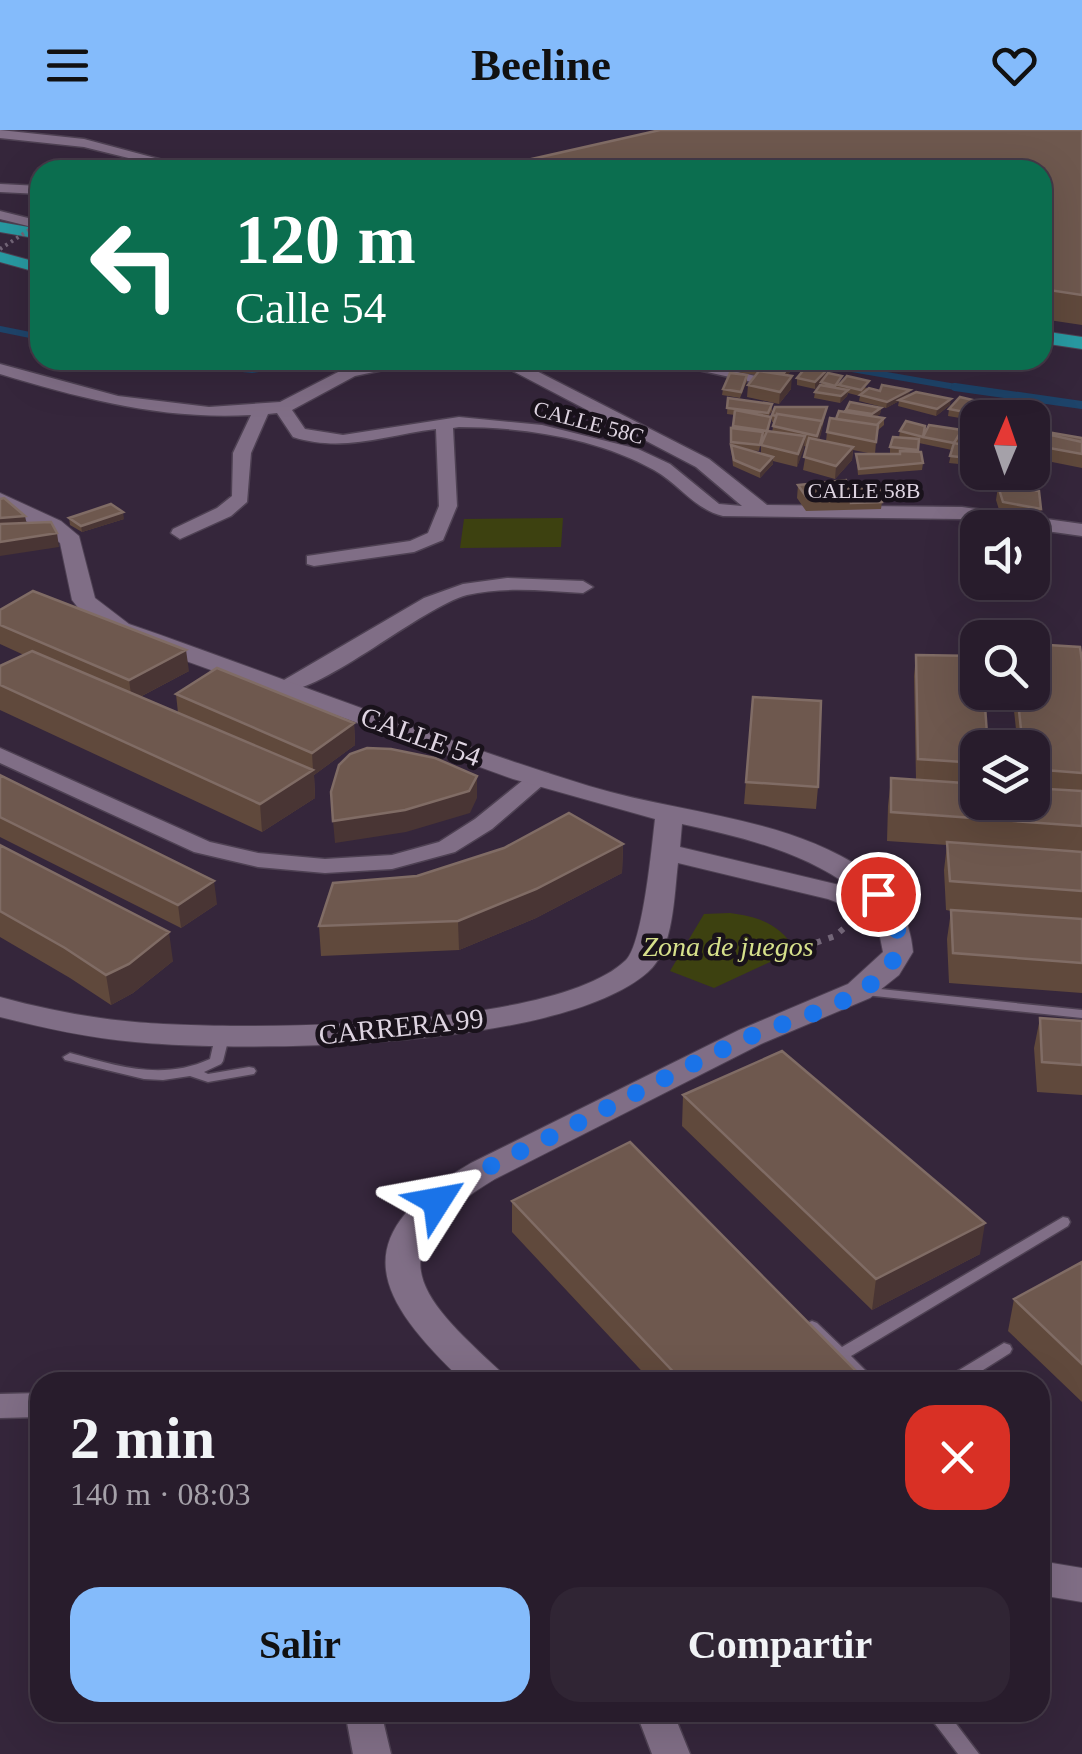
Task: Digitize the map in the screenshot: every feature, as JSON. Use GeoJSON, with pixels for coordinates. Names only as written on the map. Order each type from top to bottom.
{"type":"FeatureCollection","features":[{"type":"Feature","properties":{"kind":"highway"},"geometry":{"type":"LineString","coordinates":[[0,227],[30,232]]}},
{"type":"Feature","properties":{"kind":"highway"},"geometry":{"type":"LineString","coordinates":[[0,257],[30,265]]}},
{"type":"Feature","properties":{"kind":"highway"},"geometry":{"type":"LineString","coordinates":[[1052,328],[1082,332]]}},
{"type":"Feature","properties":{"kind":"highway"},"geometry":{"type":"LineString","coordinates":[[1052,338],[1082,343]]}},
{"type":"Feature","properties":{"kind":"street"},"geometry":{"type":"LineString","coordinates":[[0,134],[84,143],[153,160]]}},
{"type":"Feature","properties":{"kind":"street"},"geometry":{"type":"LineString","coordinates":[[0,188],[30,190]]}},
{"type":"Feature","properties":{"kind":"street"},"geometry":{"type":"LineString","coordinates":[[0,215],[30,222]]}},
{"type":"Feature","properties":{"kind":"street"},"geometry":{"type":"LineString","coordinates":[[0,368],[85,394],[164,411],[282,408],[309,397],[343,375],[361,370]]}},
{"type":"Feature","properties":{"kind":"street"},"geometry":{"type":"LineString","coordinates":[[524,370],[557,384],[589,406],[653,436],[721,475],[746,505],[764,511]]}},
{"type":"Feature","properties":{"kind":"street"},"geometry":{"type":"LineString","coordinates":[[715,370],[778,382]]}},
{"type":"Feature","properties":{"kind":"street","name":"CALLE 58C"},"geometry":{"type":"LineString","coordinates":[[282,408],[299,433],[322,440],[444,423],[496,422],[588,441],[662,467],[705,506],[731,513],[764,511]]}},
{"type":"Feature","properties":{"kind":"street"},"geometry":{"type":"LineString","coordinates":[[180,533],[224,512],[241,498],[242,453],[262,409]]}},
{"type":"Feature","properties":{"kind":"street"},"geometry":{"type":"LineString","coordinates":[[314,560],[414,546],[436,536],[448,506],[444,423]]}},
{"type":"Feature","properties":{"kind":"street","name":"CALLE 54"},"geometry":{"type":"LineString","coordinates":[[0,500],[72,540],[77,592],[120,628],[540,778],[670,816],[769,838],[816,856],[864,882],[892,914]]}},
{"type":"Feature","properties":{"kind":"street","name":"CALLE 58B"},"geometry":{"type":"LineString","coordinates":[[764,511],[962,512],[1082,530]]}},
{"type":"Feature","properties":{"kind":"street"},"geometry":{"type":"LineString","coordinates":[[283,687],[348,654],[431,602],[463,590],[507,584],[583,587]]}},
{"type":"Feature","properties":{"kind":"street"},"geometry":{"type":"LineString","coordinates":[[0,754],[202,847],[271,864],[362,864],[442,850],[466,837],[540,778]]}},
{"type":"Feature","properties":{"kind":"street","name":"CARRERA 99"},"geometry":{"type":"LineString","coordinates":[[0,1007],[135,1032],[222,1037],[321,1035],[465,1022],[540,1009],[609,988],[642,963],[649,950],[670,816]]}},
{"type":"Feature","properties":{"kind":"street"},"geometry":{"type":"LineString","coordinates":[[479,1372],[414,1304],[404,1285],[402,1269],[411,1232],[428,1210],[450,1190],[483,1170],[750,1037],[859,991],[888,968],[898,952],[898,931],[892,914],[860,901],[664,852]]}},
{"type":"Feature","properties":{"kind":"street"},"geometry":{"type":"LineString","coordinates":[[0,1406],[30,1405]]}},
{"type":"Feature","properties":{"kind":"street"},"geometry":{"type":"LineString","coordinates":[[1050,1580],[1082,1585]]}},
{"type":"Feature","properties":{"kind":"street"},"geometry":{"type":"LineString","coordinates":[[366,1722],[372,1754]]}},
{"type":"Feature","properties":{"kind":"street"},"geometry":{"type":"LineString","coordinates":[[658,1722],[671,1754]]}},
{"type":"Feature","properties":{"kind":"lane"},"geometry":{"type":"LineString","coordinates":[[859,991],[1082,1014]]}},
{"type":"Feature","properties":{"kind":"lane"},"geometry":{"type":"LineString","coordinates":[[70,1057],[130,1073],[173,1077],[195,1074],[216,1061],[222,1037]]}},
{"type":"Feature","properties":{"kind":"lane"},"geometry":{"type":"LineString","coordinates":[[195,1074],[208,1078],[249,1070]]}},
{"type":"Feature","properties":{"kind":"lane"},"geometry":{"type":"LineString","coordinates":[[841,1355],[1063,1222]]}},
{"type":"Feature","properties":{"kind":"lane"},"geometry":{"type":"LineString","coordinates":[[800,1316],[857,1372]]}},
{"type":"Feature","properties":{"kind":"lane"},"geometry":{"type":"LineString","coordinates":[[968,1372],[1004,1349]]}},
{"type":"Feature","properties":{"kind":"lane"},"geometry":{"type":"LineString","coordinates":[[943,1722],[970,1754]]}},
{"type":"Feature","properties":{"kind":"path"},"geometry":{"type":"LineString","coordinates":[[0,249],[30,230]]}},
{"type":"Feature","properties":{"kind":"path"},"geometry":{"type":"LineString","coordinates":[[804,946],[848,927],[860,901]]}},
{"type":"Feature","properties":{"kind":"green space"},"geometry":{"type":"Polygon","coordinates":[[[563,518],[561,547],[460,548],[464,519],[563,518]]]}},
{"type":"Feature","properties":{"kind":"green space","name":"Zona de juegos"},"geometry":{"type":"Polygon","coordinates":[[[730,913],[768,923],[796,950],[714,988],[670,971],[704,914],[730,913]]]}},
{"type":"Feature","properties":{"kind":"building"},"geometry":{"type":"Polygon","coordinates":[[[660,130],[1082,130],[1082,295],[1052,290],[1052,160],[527,160],[660,130]]]}},
{"type":"Feature","properties":{"kind":"building"},"geometry":{"type":"Polygon","coordinates":[[[804,370],[826,371],[815,382],[797,378],[804,370]]]}},
{"type":"Feature","properties":{"kind":"building"},"geometry":{"type":"Polygon","coordinates":[[[759,371],[792,376],[780,392],[748,385],[759,371]]]}},
{"type":"Feature","properties":{"kind":"building"},"geometry":{"type":"Polygon","coordinates":[[[730,373],[747,375],[741,392],[723,389],[730,373]]]}},
{"type":"Feature","properties":{"kind":"building"},"geometry":{"type":"Polygon","coordinates":[[[828,373],[842,376],[835,386],[821,382],[828,373]]]}},
{"type":"Feature","properties":{"kind":"building"},"geometry":{"type":"Polygon","coordinates":[[[847,376],[869,381],[861,390],[839,385],[847,376]]]}},
{"type":"Feature","properties":{"kind":"building"},"geometry":{"type":"Polygon","coordinates":[[[820,385],[848,390],[841,396],[815,392],[820,385]]]}},
{"type":"Feature","properties":{"kind":"building"},"geometry":{"type":"Polygon","coordinates":[[[882,385],[910,390],[887,402],[860,395],[869,388],[880,391],[882,385]]]}},
{"type":"Feature","properties":{"kind":"building"},"geometry":{"type":"Polygon","coordinates":[[[916,392],[951,399],[937,409],[899,400],[916,392]]]}},
{"type":"Feature","properties":{"kind":"building"},"geometry":{"type":"Polygon","coordinates":[[[960,397],[973,400],[960,400],[960,411],[949,409],[960,397]]]}},
{"type":"Feature","properties":{"kind":"building"},"geometry":{"type":"Polygon","coordinates":[[[728,398],[772,404],[768,413],[727,408],[728,398]]]}},
{"type":"Feature","properties":{"kind":"building"},"geometry":{"type":"Polygon","coordinates":[[[850,402],[881,408],[872,414],[846,410],[850,402]]]}},
{"type":"Feature","properties":{"kind":"building"},"geometry":{"type":"Polygon","coordinates":[[[775,407],[827,407],[821,425],[822,421],[772,415],[775,407]]]}},
{"type":"Feature","properties":{"kind":"building"},"geometry":{"type":"Polygon","coordinates":[[[735,410],[771,417],[767,431],[733,426],[735,410]]]}},
{"type":"Feature","properties":{"kind":"building"},"geometry":{"type":"Polygon","coordinates":[[[839,411],[884,418],[877,425],[836,419],[839,411]]]}},
{"type":"Feature","properties":{"kind":"building"},"geometry":{"type":"Polygon","coordinates":[[[777,414],[822,421],[817,436],[773,426],[777,414]]]}},
{"type":"Feature","properties":{"kind":"building"},"geometry":{"type":"Polygon","coordinates":[[[830,418],[878,425],[876,442],[827,432],[830,418]]]}},
{"type":"Feature","properties":{"kind":"building"},"geometry":{"type":"Polygon","coordinates":[[[906,421],[925,426],[923,437],[900,431],[906,421]]]}},
{"type":"Feature","properties":{"kind":"building"},"geometry":{"type":"Polygon","coordinates":[[[929,425],[960,430],[954,443],[923,437],[929,425]]]}},
{"type":"Feature","properties":{"kind":"building"},"geometry":{"type":"Polygon","coordinates":[[[731,428],[763,432],[760,445],[731,442],[731,428]]]}},
{"type":"Feature","properties":{"kind":"building"},"geometry":{"type":"Polygon","coordinates":[[[767,431],[805,436],[798,454],[761,445],[767,431]]]}},
{"type":"Feature","properties":{"kind":"building"},"geometry":{"type":"Polygon","coordinates":[[[1050,433],[1082,438],[1082,442],[1051,435],[1050,440],[1050,433]]]}},
{"type":"Feature","properties":{"kind":"building"},"geometry":{"type":"Polygon","coordinates":[[[1051,435],[1082,442],[1082,454],[1050,448],[1051,435]]]}},
{"type":"Feature","properties":{"kind":"building"},"geometry":{"type":"Polygon","coordinates":[[[893,437],[919,439],[918,450],[890,447],[893,437]]]}},
{"type":"Feature","properties":{"kind":"building"},"geometry":{"type":"Polygon","coordinates":[[[809,438],[853,447],[836,466],[804,457],[809,438]]]}},
{"type":"Feature","properties":{"kind":"building"},"geometry":{"type":"Polygon","coordinates":[[[954,443],[959,444],[960,457],[950,456],[954,443]]]}},
{"type":"Feature","properties":{"kind":"building"},"geometry":{"type":"Polygon","coordinates":[[[731,445],[773,457],[760,471],[734,460],[731,445]]]}},
{"type":"Feature","properties":{"kind":"building"},"geometry":{"type":"Polygon","coordinates":[[[921,452],[923,463],[859,469],[856,454],[921,452]]]}},
{"type":"Feature","properties":{"kind":"building"},"geometry":{"type":"Polygon","coordinates":[[[846,480],[851,496],[807,498],[798,485],[846,480]]]}},
{"type":"Feature","properties":{"kind":"building"},"geometry":{"type":"Polygon","coordinates":[[[848,487],[879,487],[882,502],[851,503],[848,487]]]}},
{"type":"Feature","properties":{"kind":"building"},"geometry":{"type":"Polygon","coordinates":[[[999,490],[1039,491],[1041,509],[1003,502],[999,490]]]}},
{"type":"Feature","properties":{"kind":"building"},"geometry":{"type":"Polygon","coordinates":[[[4,498],[25,516],[0,518],[0,499],[4,498]]]}},
{"type":"Feature","properties":{"kind":"building"},"geometry":{"type":"Polygon","coordinates":[[[111,504],[123,512],[81,526],[69,518],[111,504]]]}},
{"type":"Feature","properties":{"kind":"building"},"geometry":{"type":"Polygon","coordinates":[[[51,522],[57,533],[0,542],[0,524],[51,522]]]}},
{"type":"Feature","properties":{"kind":"building"},"geometry":{"type":"Polygon","coordinates":[[[33,591],[186,650],[129,680],[0,625],[0,610],[33,591]]]}},
{"type":"Feature","properties":{"kind":"building"},"geometry":{"type":"Polygon","coordinates":[[[1050,645],[1080,647],[1082,773],[1050,770],[1050,730],[1021,730],[1019,710],[1050,710],[1050,645]]]}},
{"type":"Feature","properties":{"kind":"building"},"geometry":{"type":"Polygon","coordinates":[[[32,651],[313,770],[260,804],[0,685],[0,666],[32,651]]]}},
{"type":"Feature","properties":{"kind":"building"},"geometry":{"type":"Polygon","coordinates":[[[916,655],[960,656],[960,710],[985,710],[987,730],[960,730],[960,762],[918,759],[916,655]]]}},
{"type":"Feature","properties":{"kind":"building"},"geometry":{"type":"Polygon","coordinates":[[[217,668],[354,723],[312,753],[176,694],[217,668]]]}},
{"type":"Feature","properties":{"kind":"building"},"geometry":{"type":"Polygon","coordinates":[[[753,697],[821,701],[818,787],[746,782],[753,697]]]}},
{"type":"Feature","properties":{"kind":"building"},"geometry":{"type":"Polygon","coordinates":[[[367,748],[435,758],[477,776],[469,791],[405,810],[333,821],[331,792],[339,765],[350,754],[367,748]]]}},
{"type":"Feature","properties":{"kind":"building"},"geometry":{"type":"Polygon","coordinates":[[[0,775],[214,881],[178,905],[0,817],[0,775]]]}},
{"type":"Feature","properties":{"kind":"building"},"geometry":{"type":"Polygon","coordinates":[[[891,778],[960,783],[960,817],[891,812],[891,778]]]}},
{"type":"Feature","properties":{"kind":"building"},"geometry":{"type":"Polygon","coordinates":[[[1050,789],[1082,791],[1082,826],[1000,820],[1050,820],[1050,789]]]}},
{"type":"Feature","properties":{"kind":"building"},"geometry":{"type":"Polygon","coordinates":[[[569,813],[623,844],[536,889],[458,921],[319,926],[333,883],[417,876],[504,848],[569,813]]]}},
{"type":"Feature","properties":{"kind":"building"},"geometry":{"type":"Polygon","coordinates":[[[947,842],[1082,852],[1082,891],[950,881],[947,842]]]}},
{"type":"Feature","properties":{"kind":"building"},"geometry":{"type":"Polygon","coordinates":[[[0,845],[169,932],[129,964],[106,975],[0,911],[0,845]]]}},
{"type":"Feature","properties":{"kind":"building"},"geometry":{"type":"Polygon","coordinates":[[[951,910],[1082,919],[1082,963],[953,953],[951,910]]]}},
{"type":"Feature","properties":{"kind":"building"},"geometry":{"type":"Polygon","coordinates":[[[1040,1018],[1082,1021],[1082,1065],[1042,1062],[1040,1018]]]}},
{"type":"Feature","properties":{"kind":"building"},"geometry":{"type":"Polygon","coordinates":[[[782,1051],[985,1223],[876,1279],[683,1095],[782,1051]]]}},
{"type":"Feature","properties":{"kind":"building"},"geometry":{"type":"Polygon","coordinates":[[[630,1142],[857,1372],[674,1372],[512,1201],[630,1142]]]}},
{"type":"Feature","properties":{"kind":"building"},"geometry":{"type":"Polygon","coordinates":[[[1082,1262],[1082,1364],[1014,1299],[1082,1262]]]}},
{"type":"Feature","properties":{"kind":"waterway"},"geometry":{"type":"LineString","coordinates":[[0,329],[30,335]]}},
{"type":"Feature","properties":{"kind":"waterway"},"geometry":{"type":"LineString","coordinates":[[858,370],[959,388]]}},
{"type":"Feature","properties":{"kind":"waterway"},"geometry":{"type":"LineString","coordinates":[[959,388],[1082,405]]}},
{"type":"Feature","properties":{"kind":"waterway"},"geometry":{"type":"LineString","coordinates":[[959,388],[973,390]]}},
{"type":"Feature","properties":{"kind":"route"},"geometry":{"type":"LineString","coordinates":[[437,1201],[483,1170],[750,1037],[859,991],[888,968],[898,952],[898,931],[878,894]]}}]}
